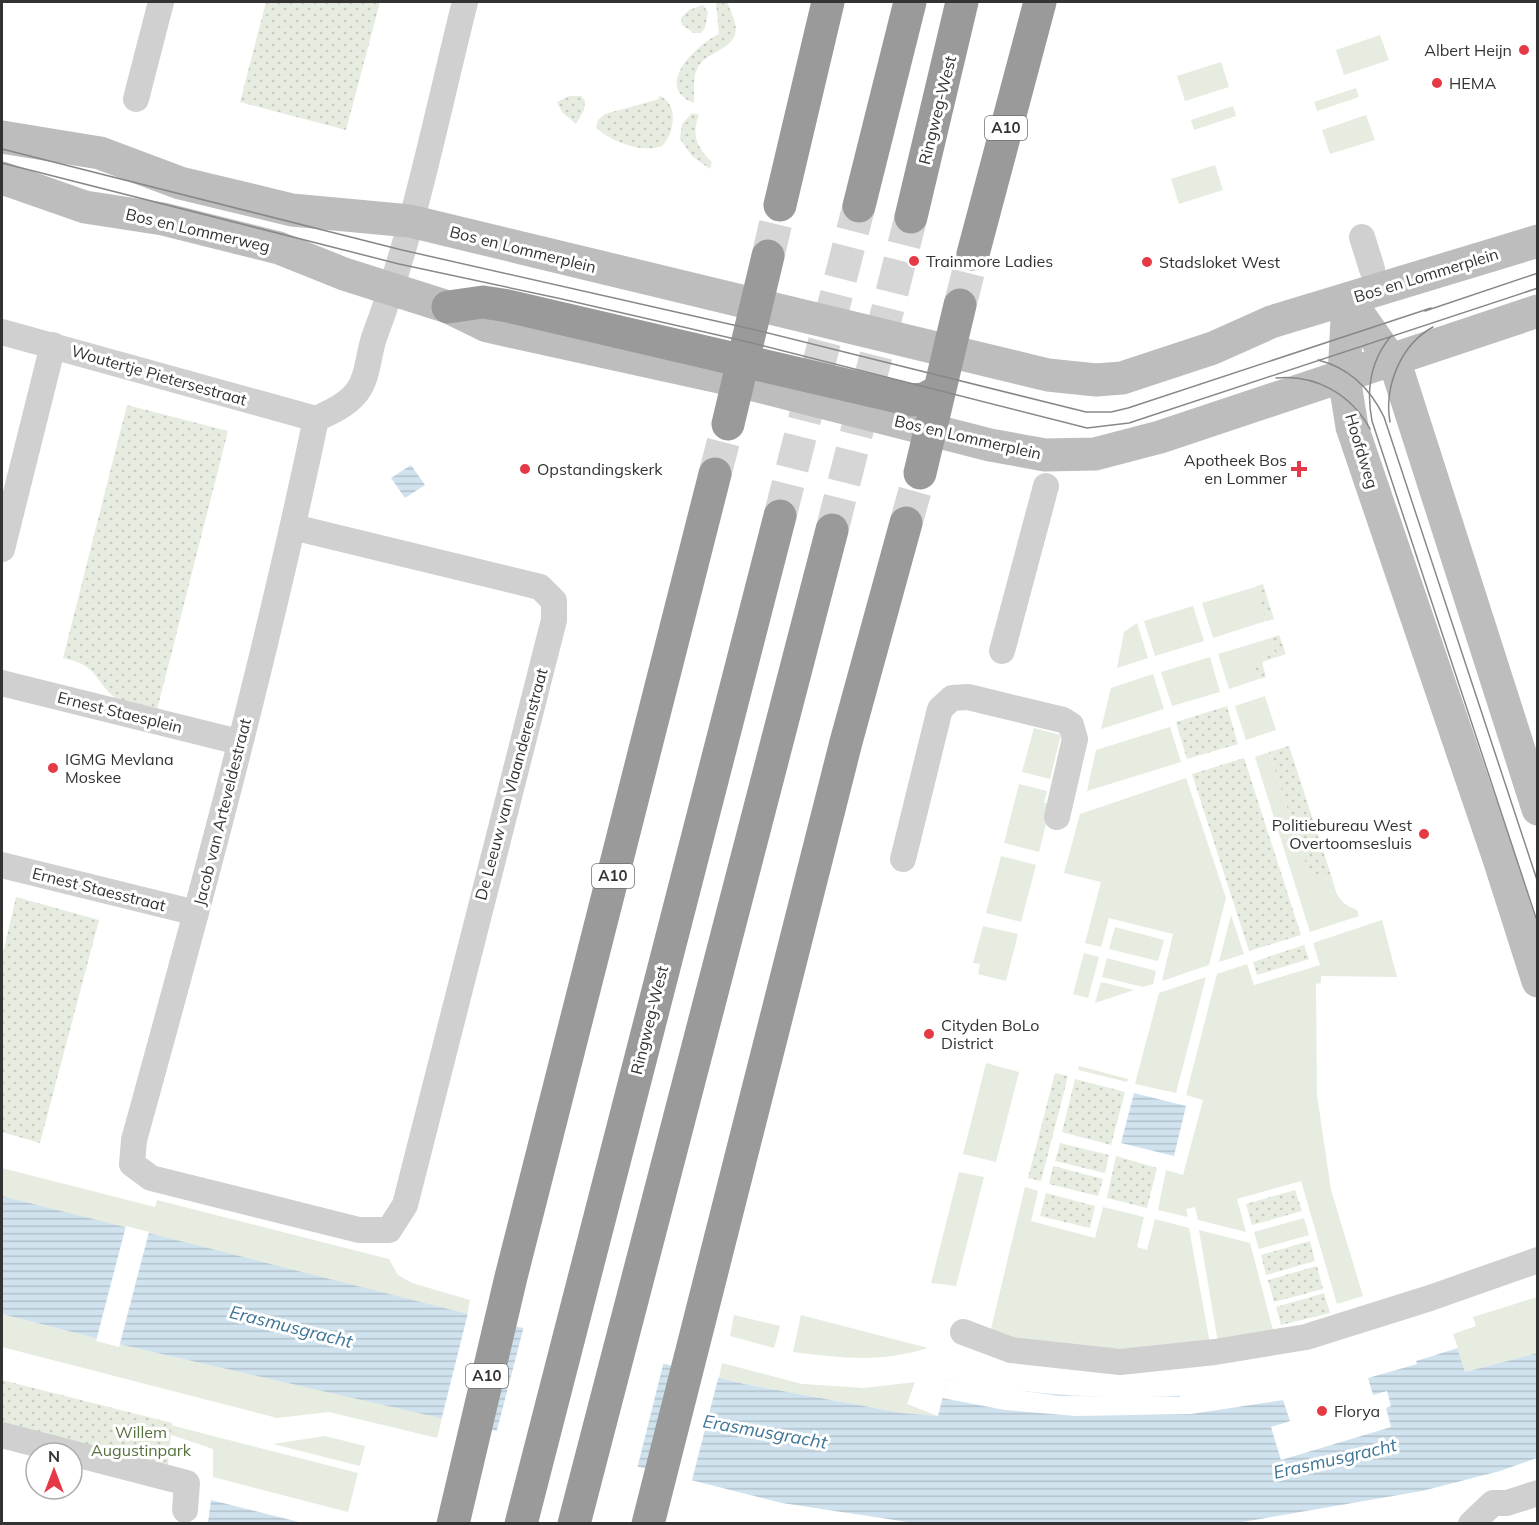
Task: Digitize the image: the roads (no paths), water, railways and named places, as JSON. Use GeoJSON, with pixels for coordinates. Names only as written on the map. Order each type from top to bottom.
{"type":"FeatureCollection","features":[{"type":"Feature","properties":{"kind":"highway"},"geometry":{"type":"LineString","coordinates":[[780,206],[828,2]]}},
{"type":"Feature","properties":{"kind":"highway"},"geometry":{"type":"LineString","coordinates":[[860,206],[910,2]]}},
{"type":"Feature","properties":{"kind":"highway","name":"Ringweg-West"},"geometry":{"type":"LineString","coordinates":[[911,217],[962,2]]}},
{"type":"Feature","properties":{"kind":"highway","name":"A10"},"geometry":{"type":"LineString","coordinates":[[973,254],[1040,2]]}},
{"type":"Feature","properties":{"kind":"highway"},"geometry":{"type":"LineString","coordinates":[[728,424],[768,256]]}},
{"type":"Feature","properties":{"kind":"highway"},"geometry":{"type":"LineString","coordinates":[[920,473],[960,305]]}},
{"type":"Feature","properties":{"kind":"highway"},"geometry":{"type":"LineString","coordinates":[[741,371],[911,400],[924,399],[939,391]]}},
{"type":"Feature","properties":{"kind":"highway","name":"A10"},"geometry":{"type":"LineString","coordinates":[[453,1524],[511,1277],[716,474]]}},
{"type":"Feature","properties":{"kind":"highway","name":"Ringweg-West"},"geometry":{"type":"LineString","coordinates":[[521,1524],[780,516]]}},
{"type":"Feature","properties":{"kind":"highway"},"geometry":{"type":"LineString","coordinates":[[648,1523],[846,742],[906,523]]}},
{"type":"Feature","properties":{"kind":"highway"},"geometry":{"type":"LineString","coordinates":[[577,1514],[628,1307],[720,965],[832,530]]}},
{"type":"Feature","properties":{"kind":"main road"},"geometry":{"type":"LineString","coordinates":[[2,136],[100,153],[180,183],[292,210],[410,222]]}},
{"type":"Feature","properties":{"kind":"main road","name":"Bos en Lommerweg"},"geometry":{"type":"LineString","coordinates":[[2,178],[84,207],[163,219],[279,248],[344,274],[393,289]]}},
{"type":"Feature","properties":{"kind":"main road","name":"Bos en Lommerplein"},"geometry":{"type":"LineString","coordinates":[[410,222],[1048,375],[1081,379],[1110,379],[1214,348],[1271,322],[1429,276],[1538,241]]}},
{"type":"Feature","properties":{"kind":"main road","name":"Bos en Lommerplein"},"geometry":{"type":"LineString","coordinates":[[393,289],[448,307],[487,326],[741,371],[930,429],[990,445],[1045,455],[1095,454],[1160,437],[1538,311]]}},
{"type":"Feature","properties":{"kind":"main road"},"geometry":{"type":"LineString","coordinates":[[1348,298],[1393,360],[1538,809]]}},
{"type":"Feature","properties":{"kind":"main road","name":"Hoofdweg"},"geometry":{"type":"LineString","coordinates":[[1348,298],[1344,377],[1352,427],[1504,873],[1538,981]]}},
{"type":"Feature","properties":{"kind":"street"},"geometry":{"type":"LineString","coordinates":[[136,99],[161,2]]}},
{"type":"Feature","properties":{"kind":"street"},"geometry":{"type":"LineString","coordinates":[[316,420],[338,408],[358,391],[365,375],[374,336],[393,289],[465,2]]}},
{"type":"Feature","properties":{"kind":"street"},"geometry":{"type":"LineString","coordinates":[[1362,237],[1372,269]]}},
{"type":"Feature","properties":{"kind":"street","name":"Woutertje Pietersestraat"},"geometry":{"type":"LineString","coordinates":[[2,332],[316,420]]}},
{"type":"Feature","properties":{"kind":"street"},"geometry":{"type":"LineString","coordinates":[[2,549],[53,345]]}},
{"type":"Feature","properties":{"kind":"street","name":"Jacob van Arteveldestraat"},"geometry":{"type":"LineString","coordinates":[[316,420],[293,527],[196,913],[134,1140],[132,1164],[151,1178],[359,1230],[389,1230]]}},
{"type":"Feature","properties":{"kind":"street"},"geometry":{"type":"LineString","coordinates":[[1002,651],[1046,486]]}},
{"type":"Feature","properties":{"kind":"street","name":"De Leeuw van Vlaanderenstraat"},"geometry":{"type":"LineString","coordinates":[[293,527],[540,587],[554,601],[554,620],[405,1204],[389,1230]]}},
{"type":"Feature","properties":{"kind":"street","name":"Ernest Staesplein"},"geometry":{"type":"LineString","coordinates":[[2,683],[239,742]]}},
{"type":"Feature","properties":{"kind":"street"},"geometry":{"type":"LineString","coordinates":[[903,859],[939,709],[952,698],[968,697],[1063,720],[1071,725],[1075,739],[1057,817]]}},
{"type":"Feature","properties":{"kind":"street","name":"Ernest Staesstraat"},"geometry":{"type":"LineString","coordinates":[[2,866],[196,913]]}},
{"type":"Feature","properties":{"kind":"street"},"geometry":{"type":"LineString","coordinates":[[963,1332],[1011,1350],[1120,1362],[1215,1352],[1306,1336],[1430,1298],[1538,1260]]}},
{"type":"Feature","properties":{"kind":"street"},"geometry":{"type":"LineString","coordinates":[[2,1435],[187,1483],[185,1510]]}},
{"type":"Feature","properties":{"kind":"street"},"geometry":{"type":"LineString","coordinates":[[1472,1524],[1493,1503],[1507,1503],[1538,1493]]}},
{"type":"Feature","properties":{"kind":"water"},"geometry":{"type":"Polygon","coordinates":[[[411,465],[425,485],[405,498],[391,478],[411,465]]]}},
{"type":"Feature","properties":{"kind":"water"},"geometry":{"type":"Polygon","coordinates":[[[1134,1093],[1186,1106],[1174,1156],[1121,1143],[1134,1093]]]}},
{"type":"Feature","properties":{"kind":"water","name":"Erasmusgracht"},"geometry":{"type":"Polygon","coordinates":[[[2,1196],[744,1384],[902,1413],[938,1416],[947,1380],[1039,1393],[1085,1396],[1177,1396],[1222,1392],[1268,1386],[1331,1373],[1453,1334],[1465,1372],[1537,1353],[1537,1458],[1500,1471],[1422,1491],[1237,1523],[921,1524],[782,1503],[501,1432],[131,1347],[2,1314],[2,1196]]]}},
{"type":"Feature","properties":{"kind":"water"},"geometry":{"type":"Polygon","coordinates":[[[211,1500],[303,1523],[208,1523],[211,1500]]]}},
{"type":"Feature","properties":{"kind":"tunnel"},"geometry":{"type":"LineString","coordinates":[[768,256],[780,205]]}},
{"type":"Feature","properties":{"kind":"tunnel"},"geometry":{"type":"LineString","coordinates":[[780,516],[859,206]]}},
{"type":"Feature","properties":{"kind":"tunnel"},"geometry":{"type":"LineString","coordinates":[[832,530],[911,217]]}},
{"type":"Feature","properties":{"kind":"tunnel"},"geometry":{"type":"LineString","coordinates":[[960,305],[973,254]]}},
{"type":"Feature","properties":{"kind":"tunnel"},"geometry":{"type":"LineString","coordinates":[[715,474],[728,424]]}},
{"type":"Feature","properties":{"kind":"tunnel"},"geometry":{"type":"LineString","coordinates":[[906,523],[920,473]]}},
{"type":"Feature","properties":{"kind":"tram line"},"geometry":{"type":"LineString","coordinates":[[2,149],[402,250],[760,331],[1086,412],[1111,412],[1128,408],[1431,308]]}},
{"type":"Feature","properties":{"kind":"tram line"},"geometry":{"type":"LineString","coordinates":[[2,163],[399,264],[748,342],[1087,428],[1129,423],[1538,288]]}},
{"type":"Feature","properties":{"kind":"tram line"},"geometry":{"type":"LineString","coordinates":[[1425,311],[1538,273]]}},
{"type":"Feature","properties":{"kind":"tram line"},"geometry":{"type":"LineString","coordinates":[[1390,422],[1390,395],[1397,368],[1412,345],[1433,327]]}},
{"type":"Feature","properties":{"kind":"tram line"},"geometry":{"type":"LineString","coordinates":[[1391,336],[1378,355],[1371,376],[1369,398],[1372,421],[1538,924]]}},
{"type":"Feature","properties":{"kind":"tram line"},"geometry":{"type":"LineString","coordinates":[[1318,360],[1340,368],[1358,381],[1372,397],[1384,417],[1538,883]]}},
{"type":"Feature","properties":{"kind":"tram line"},"geometry":{"type":"LineString","coordinates":[[1276,378],[1304,379],[1330,389],[1353,406],[1370,429]]}},
{"type":"Feature","properties":{"kind":"place","name":"Albert Heijn"},"geometry":{"type":"Point","coordinates":[1524,50]}},
{"type":"Feature","properties":{"kind":"place","name":"HEMA"},"geometry":{"type":"Point","coordinates":[1437,83]}},
{"type":"Feature","properties":{"kind":"place","name":"Trainmore Ladies"},"geometry":{"type":"Point","coordinates":[914,261]}},
{"type":"Feature","properties":{"kind":"place","name":"Stadsloket West"},"geometry":{"type":"Point","coordinates":[1147,262]}},
{"type":"Feature","properties":{"kind":"place","name":"Opstandingskerk"},"geometry":{"type":"Point","coordinates":[525,469]}},
{"type":"Feature","properties":{"kind":"place","name":"Apotheek Bos en Lommer"},"geometry":{"type":"Point","coordinates":[1299,469]}},
{"type":"Feature","properties":{"kind":"place","name":"IGMG Mevlana Moskee"},"geometry":{"type":"Point","coordinates":[53,768]}},
{"type":"Feature","properties":{"kind":"place","name":"Politiebureau West Overtoomsesluis"},"geometry":{"type":"Point","coordinates":[1424,834]}},
{"type":"Feature","properties":{"kind":"place","name":"Cityden BoLo District"},"geometry":{"type":"Point","coordinates":[929,1034]}},
{"type":"Feature","properties":{"kind":"place","name":"Florya"},"geometry":{"type":"Point","coordinates":[1322,1411]}},
{"type":"Feature","properties":{"kind":"park label","name":"Willem Augustinpark"},"geometry":{"type":"Point","coordinates":[141,1441]}}]}
